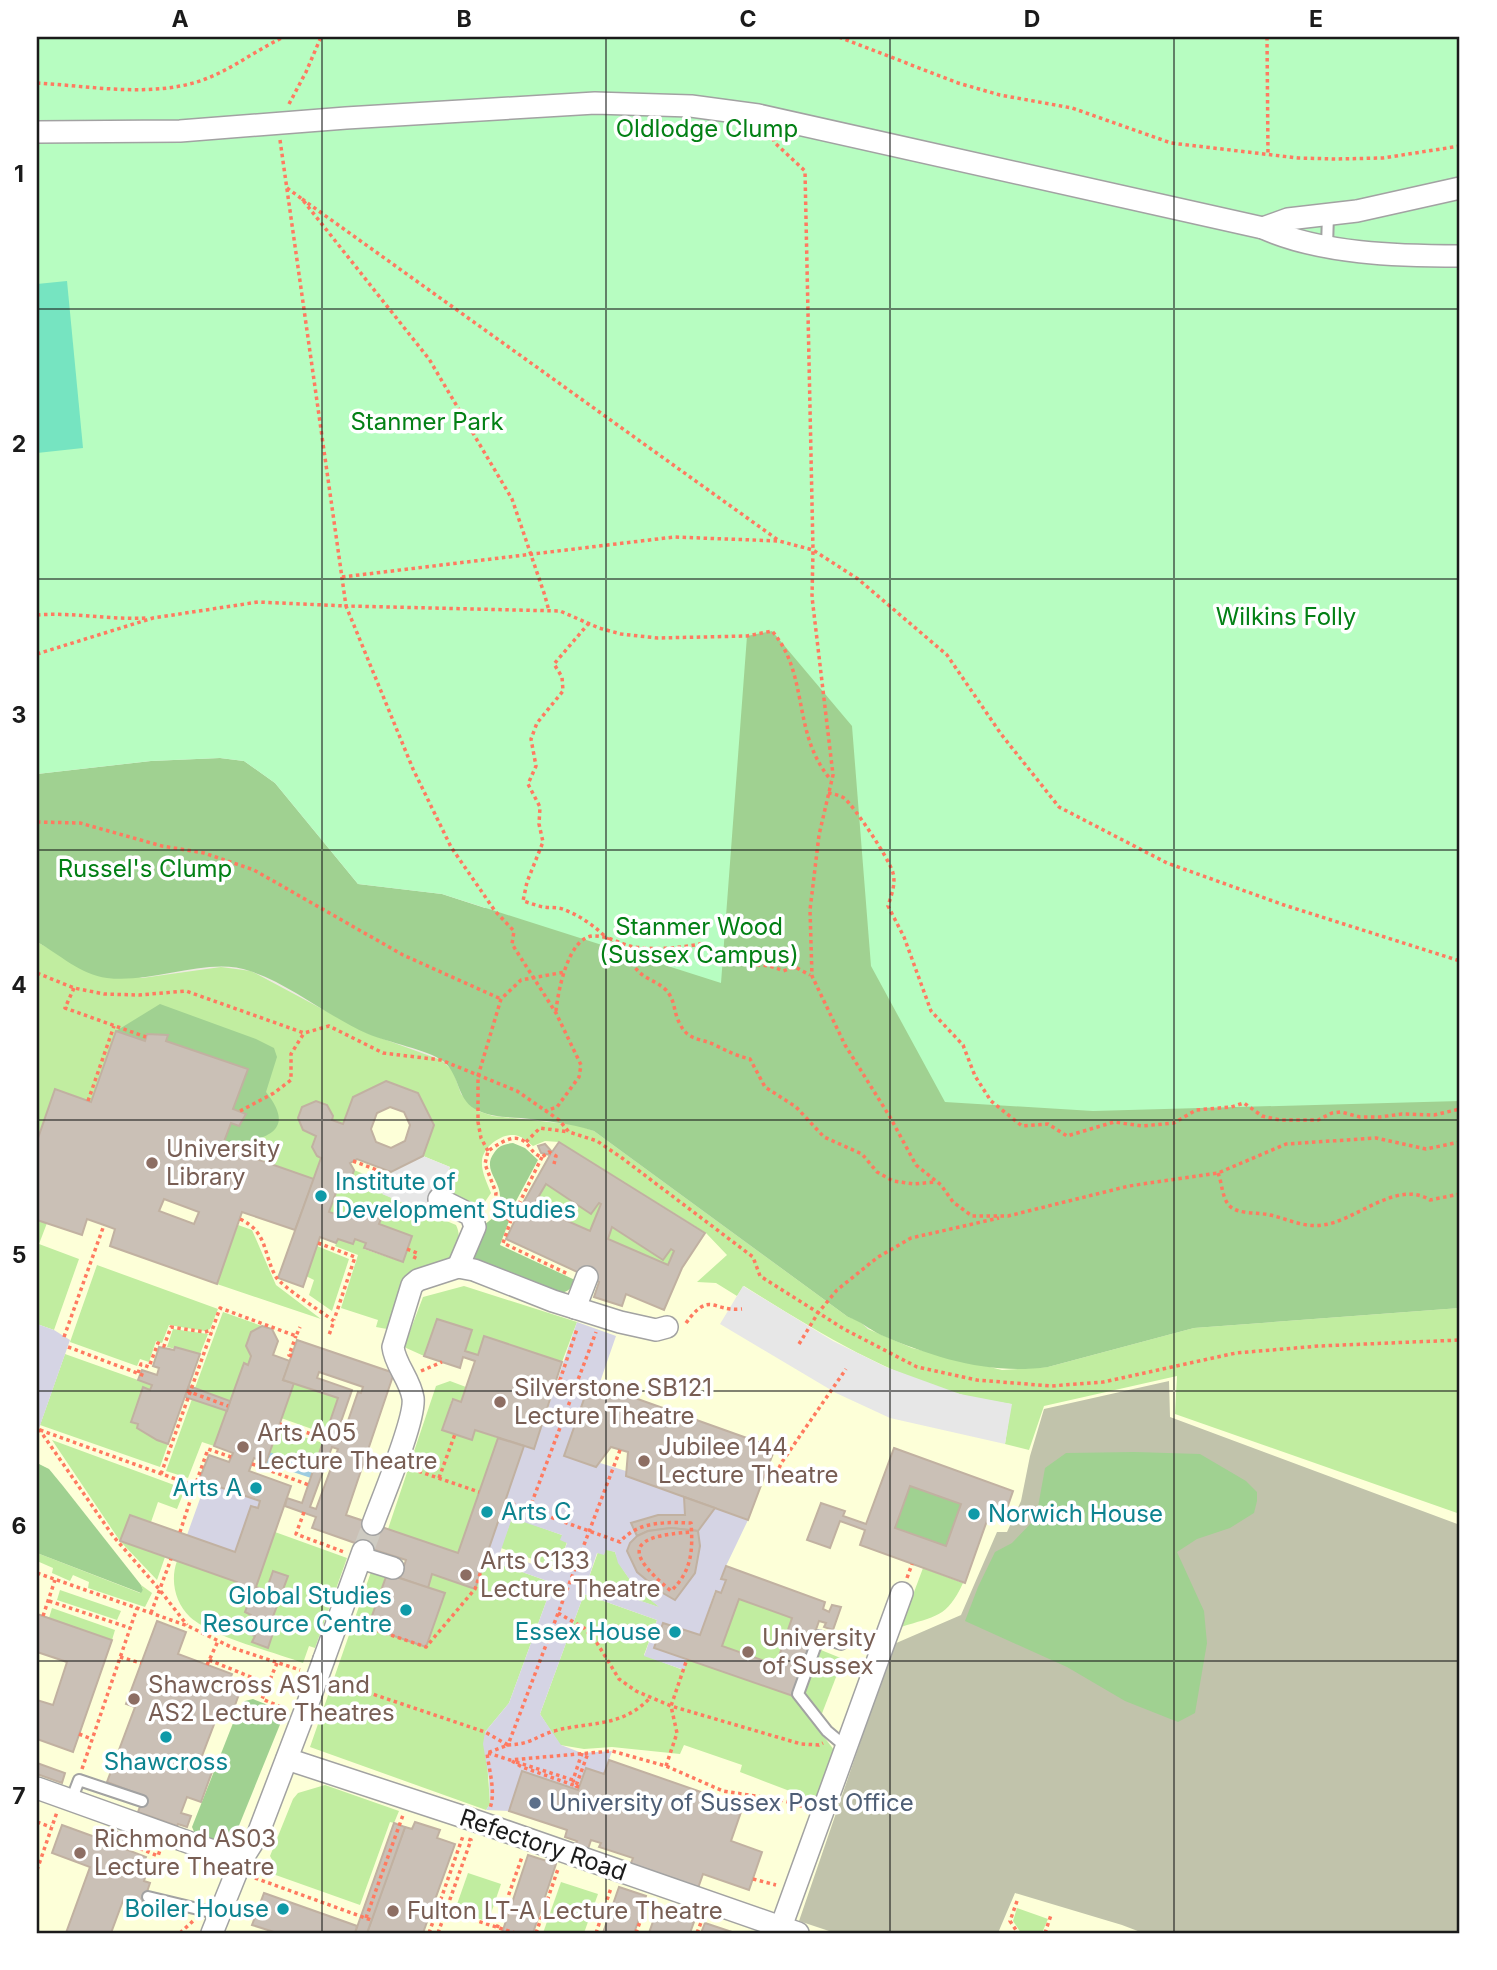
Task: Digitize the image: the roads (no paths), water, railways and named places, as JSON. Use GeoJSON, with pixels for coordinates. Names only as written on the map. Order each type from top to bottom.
{"type":"FeatureCollection","features":[{"type":"Feature","properties":{"kind":"street"},"geometry":{"type":"LineString","coordinates":[[37,132],[180,131],[595,103],[714,108],[770,118],[1264,228],[1286,238],[1327,247],[1403,255],[1460,256]]}},
{"type":"Feature","properties":{"kind":"street"},"geometry":{"type":"LineString","coordinates":[[1264,228],[1288,219],[1357,211],[1460,188]]}},
{"type":"Feature","properties":{"kind":"street"},"geometry":{"type":"LineString","coordinates":[[439,1199],[471,1215],[475,1227],[458,1268]]}},
{"type":"Feature","properties":{"kind":"street"},"geometry":{"type":"LineString","coordinates":[[373,1524],[413,1404],[410,1388],[394,1356],[393,1339],[412,1285],[418,1280],[458,1268],[474,1270],[587,1312],[656,1330],[673,1329]]}},
{"type":"Feature","properties":{"kind":"street"},"geometry":{"type":"LineString","coordinates":[[587,1279],[587,1312]]}},
{"type":"Feature","properties":{"kind":"street"},"geometry":{"type":"LineString","coordinates":[[216,1924],[239,1866],[258,1834],[362,1554],[393,1569]]}},
{"type":"Feature","properties":{"kind":"street"},"geometry":{"type":"LineString","coordinates":[[786,1931],[795,1890],[821,1818],[839,1741],[904,1587]]}},
{"type":"Feature","properties":{"kind":"street","name":"Refectory Road"},"geometry":{"type":"LineString","coordinates":[[287,1759],[654,1882],[786,1931]]}},
{"type":"Feature","properties":{"kind":"street"},"geometry":{"type":"LineString","coordinates":[[37,1788],[239,1866]]}},
{"type":"Feature","properties":{"kind":"lane"},"geometry":{"type":"LineString","coordinates":[[1327,247],[1328,214]]}},
{"type":"Feature","properties":{"kind":"lane"},"geometry":{"type":"LineString","coordinates":[[839,1741],[798,1694],[819,1636],[841,1644]]}},
{"type":"Feature","properties":{"kind":"lane"},"geometry":{"type":"LineString","coordinates":[[71,1801],[79,1780],[142,1801]]}},
{"type":"Feature","properties":{"kind":"lane"},"geometry":{"type":"LineString","coordinates":[[148,1897],[216,1924]]}},
{"type":"Feature","properties":{"kind":"water"},"geometry":{"type":"Polygon","coordinates":[[[269,1452],[314,1468],[311,1478],[266,1463],[269,1452]]]}},
{"type":"Feature","properties":{"kind":"tunnel"},"geometry":{"type":"LineString","coordinates":[[363,1551],[373,1524]]}},
{"type":"Feature","properties":{"kind":"place","name":"University Library"},"geometry":{"type":"Point","coordinates":[152,1163]}},
{"type":"Feature","properties":{"kind":"place","name":"Institute of Development Studies"},"geometry":{"type":"Point","coordinates":[321,1196]}},
{"type":"Feature","properties":{"kind":"place","name":"Silverstone SB121 Lecture Theatre"},"geometry":{"type":"Point","coordinates":[500,1402]}},
{"type":"Feature","properties":{"kind":"place","name":"Arts A05 Lecture Theatre"},"geometry":{"type":"Point","coordinates":[243,1447]}},
{"type":"Feature","properties":{"kind":"place","name":"Jubilee 144 Lecture Theatre"},"geometry":{"type":"Point","coordinates":[644,1461]}},
{"type":"Feature","properties":{"kind":"place","name":"Arts A"},"geometry":{"type":"Point","coordinates":[256,1488]}},
{"type":"Feature","properties":{"kind":"place","name":"Arts C"},"geometry":{"type":"Point","coordinates":[487,1512]}},
{"type":"Feature","properties":{"kind":"place","name":"Norwich House"},"geometry":{"type":"Point","coordinates":[974,1514]}},
{"type":"Feature","properties":{"kind":"place","name":"Arts C133 Lecture Theatre"},"geometry":{"type":"Point","coordinates":[466,1575]}},
{"type":"Feature","properties":{"kind":"place","name":"Global Studies Resource Centre"},"geometry":{"type":"Point","coordinates":[406,1610]}},
{"type":"Feature","properties":{"kind":"place","name":"Essex House"},"geometry":{"type":"Point","coordinates":[675,1632]}},
{"type":"Feature","properties":{"kind":"place","name":"University of Sussex"},"geometry":{"type":"Point","coordinates":[748,1652]}},
{"type":"Feature","properties":{"kind":"place","name":"Shawcross AS1 and AS2 Lecture Theatres"},"geometry":{"type":"Point","coordinates":[134,1699]}},
{"type":"Feature","properties":{"kind":"place","name":"Shawcross"},"geometry":{"type":"Point","coordinates":[166,1737]}},
{"type":"Feature","properties":{"kind":"place","name":"University of Sussex Post Office"},"geometry":{"type":"Point","coordinates":[535,1803]}},
{"type":"Feature","properties":{"kind":"place","name":"Richmond AS03 Lecture Theatre"},"geometry":{"type":"Point","coordinates":[80,1853]}},
{"type":"Feature","properties":{"kind":"place","name":"Boiler House"},"geometry":{"type":"Point","coordinates":[283,1909]}},
{"type":"Feature","properties":{"kind":"place","name":"Fulton LT-A Lecture Theatre"},"geometry":{"type":"Point","coordinates":[393,1911]}},
{"type":"Feature","properties":{"kind":"park label","name":"Oldlodge Clump"},"geometry":{"type":"Point","coordinates":[707,129]}},
{"type":"Feature","properties":{"kind":"park label","name":"Stanmer Park"},"geometry":{"type":"Point","coordinates":[427,422]}},
{"type":"Feature","properties":{"kind":"park label","name":"Wilkins Folly"},"geometry":{"type":"Point","coordinates":[1286,617]}},
{"type":"Feature","properties":{"kind":"park label","name":"Russel's Clump"},"geometry":{"type":"Point","coordinates":[145,869]}},
{"type":"Feature","properties":{"kind":"park label","name":"Stanmer Wood (Sussex Campus)"},"geometry":{"type":"Point","coordinates":[699,941]}}]}
